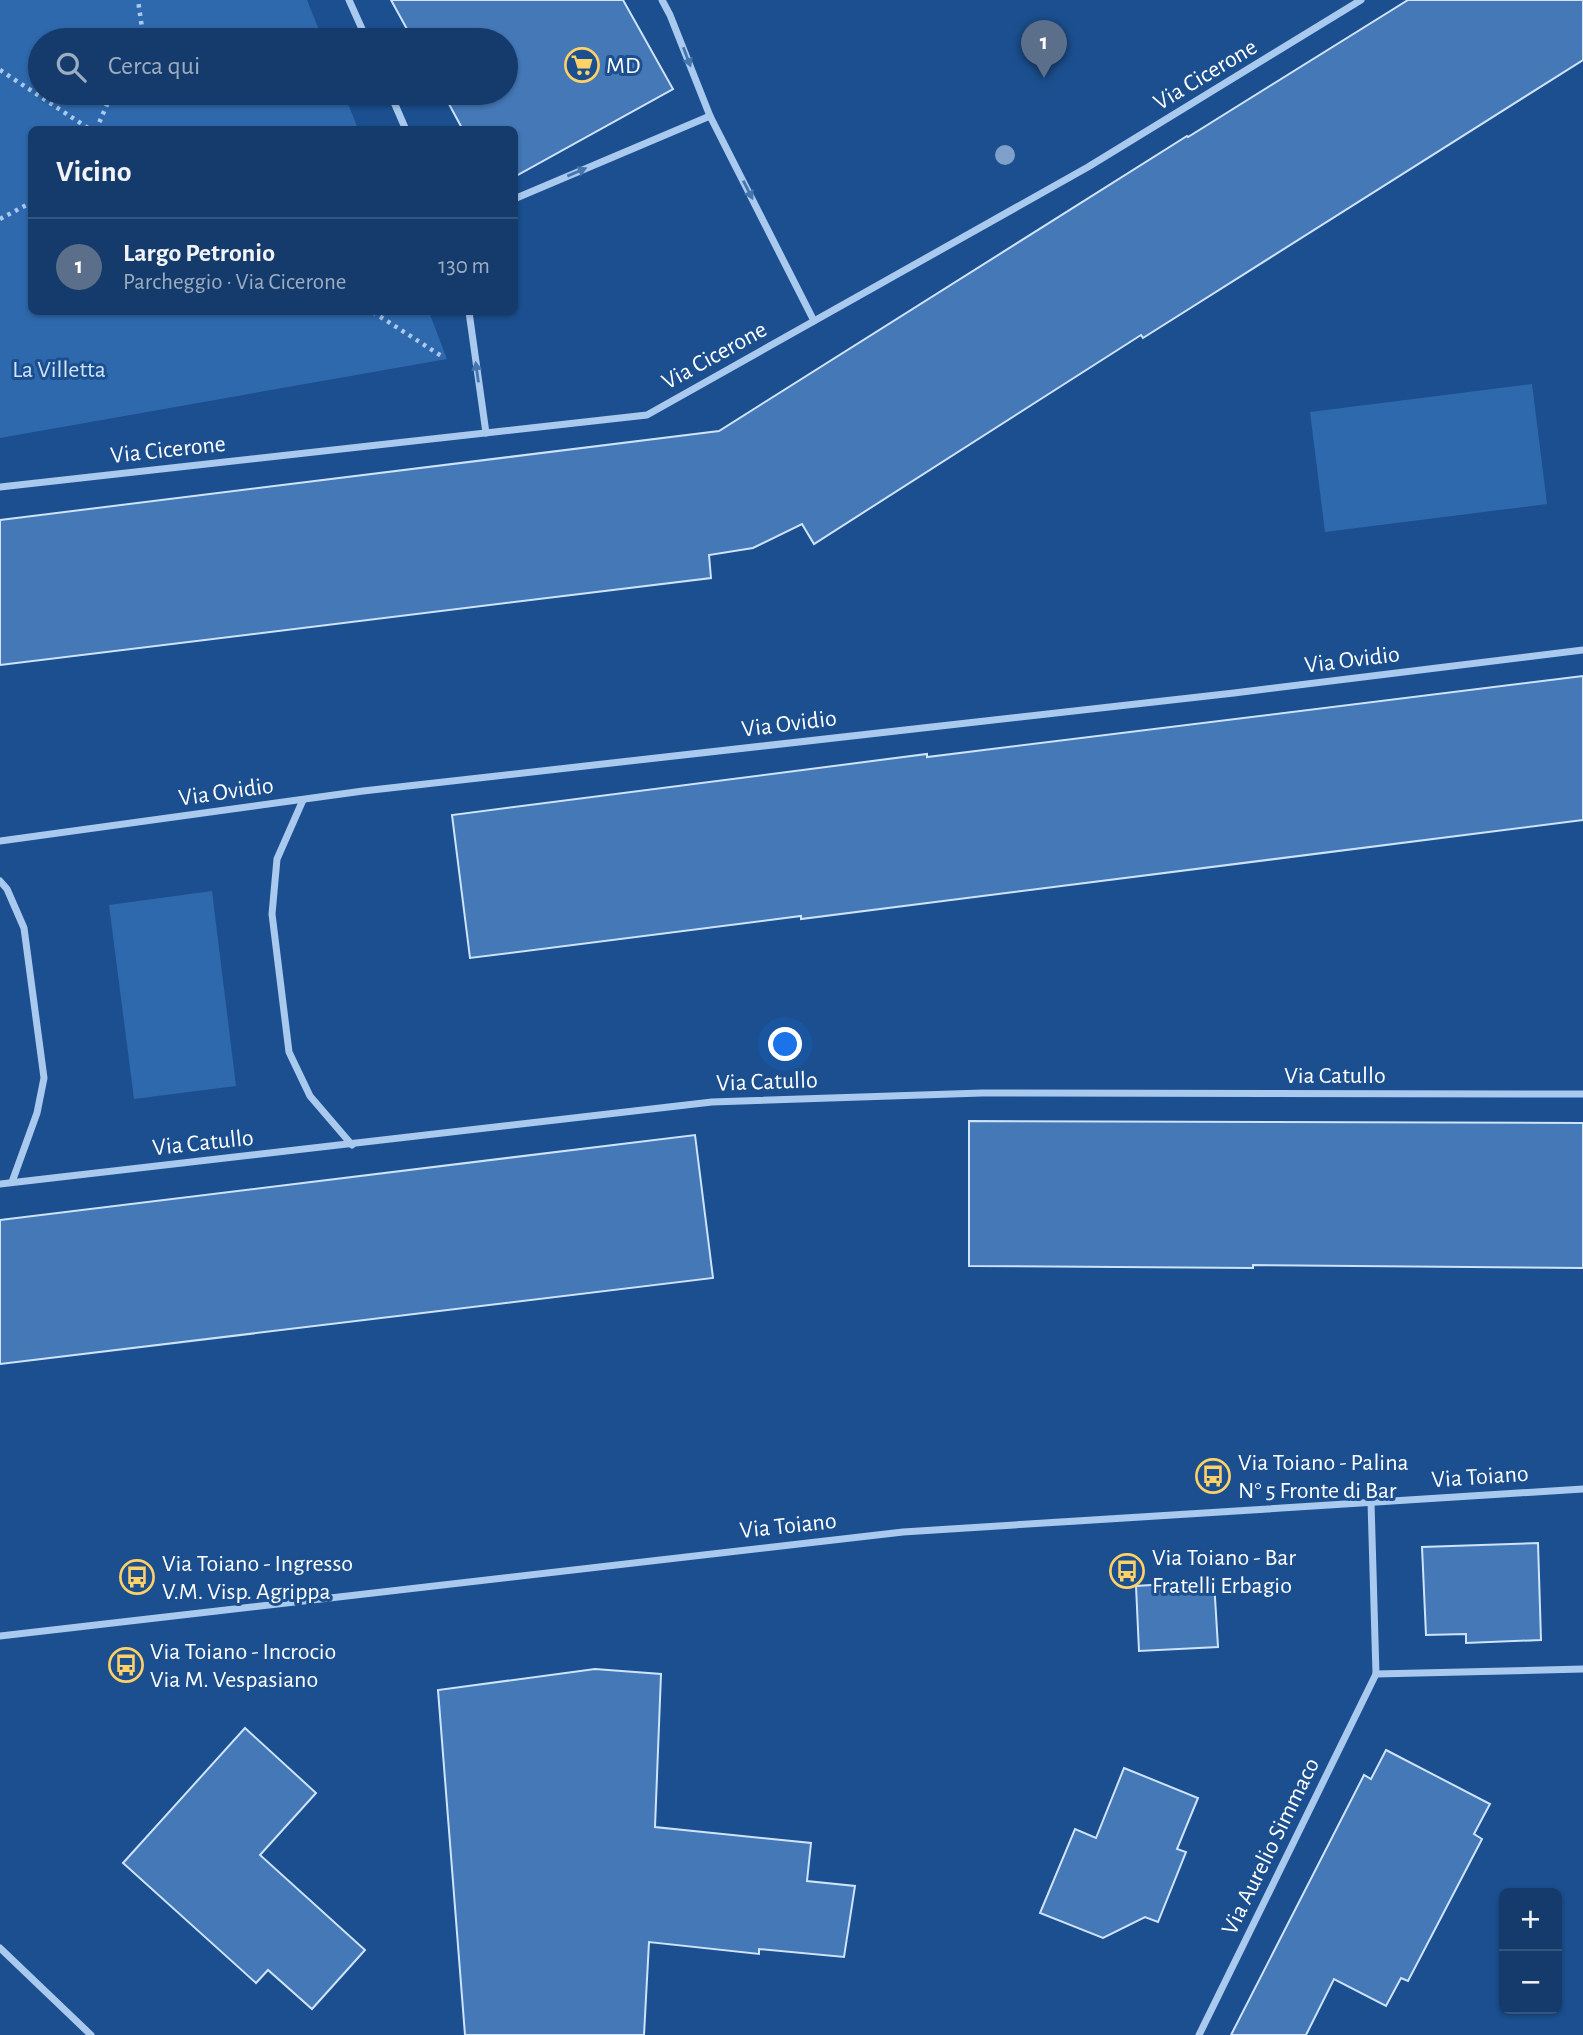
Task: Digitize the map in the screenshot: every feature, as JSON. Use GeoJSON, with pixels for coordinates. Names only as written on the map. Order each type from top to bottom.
{"type":"FeatureCollection","features":[{"type":"Feature","properties":{"kind":"street"},"geometry":{"type":"LineString","coordinates":[[349,0],[362,28]]}},
{"type":"Feature","properties":{"kind":"street"},"geometry":{"type":"LineString","coordinates":[[662,0],[710,116],[814,321]]}},
{"type":"Feature","properties":{"kind":"street","name":"Via Cicerone"},"geometry":{"type":"LineString","coordinates":[[0,486],[647,415],[1088,167],[1361,0]]}},
{"type":"Feature","properties":{"kind":"street"},"geometry":{"type":"LineString","coordinates":[[395,105],[404,126]]}},
{"type":"Feature","properties":{"kind":"street"},"geometry":{"type":"LineString","coordinates":[[518,197],[710,116]]}},
{"type":"Feature","properties":{"kind":"street"},"geometry":{"type":"LineString","coordinates":[[469,315],[486,433]]}},
{"type":"Feature","properties":{"kind":"street","name":"Via Ovidio"},"geometry":{"type":"LineString","coordinates":[[0,841],[363,791],[1234,693],[1583,650]]}},
{"type":"Feature","properties":{"kind":"street"},"geometry":{"type":"LineString","coordinates":[[303,800],[277,859],[272,914],[289,1052],[310,1096],[352,1144]]}},
{"type":"Feature","properties":{"kind":"street"},"geometry":{"type":"LineString","coordinates":[[0,881],[7,889],[24,928],[44,1078],[37,1113],[12,1182]]}},
{"type":"Feature","properties":{"kind":"street","name":"Via Catullo"},"geometry":{"type":"LineString","coordinates":[[0,1184],[712,1102],[982,1093],[1583,1094]]}},
{"type":"Feature","properties":{"kind":"street","name":"Via Toiano"},"geometry":{"type":"LineString","coordinates":[[0,1636],[903,1532],[1583,1489]]}},
{"type":"Feature","properties":{"kind":"street","name":"Via Aurelio Simmaco"},"geometry":{"type":"LineString","coordinates":[[1199,2035],[1376,1674],[1371,1502]]}},
{"type":"Feature","properties":{"kind":"street"},"geometry":{"type":"LineString","coordinates":[[1376,1674],[1583,1669]]}},
{"type":"Feature","properties":{"kind":"street"},"geometry":{"type":"LineString","coordinates":[[0,1948],[91,2035]]}},
{"type":"Feature","properties":{"kind":"path"},"geometry":{"type":"LineString","coordinates":[[138,0],[142,28]]}},
{"type":"Feature","properties":{"kind":"path"},"geometry":{"type":"LineString","coordinates":[[0,70],[28,88]]}},
{"type":"Feature","properties":{"kind":"path"},"geometry":{"type":"LineString","coordinates":[[54,105],[87,126]]}},
{"type":"Feature","properties":{"kind":"path"},"geometry":{"type":"LineString","coordinates":[[95,126],[106,105]]}},
{"type":"Feature","properties":{"kind":"path"},"geometry":{"type":"LineString","coordinates":[[0,219],[28,204]]}},
{"type":"Feature","properties":{"kind":"path"},"geometry":{"type":"LineString","coordinates":[[378,315],[447,359]]}},
{"type":"Feature","properties":{"kind":"green space","name":"La Villetta"},"geometry":{"type":"Polygon","coordinates":[[[0,0],[307,0],[318,28],[28,28],[28,105],[349,105],[357,126],[28,126],[28,315],[430,315],[447,359],[0,438],[0,0]]]}},
{"type":"Feature","properties":{"kind":"green space"},"geometry":{"type":"Polygon","coordinates":[[[1532,384],[1547,504],[1325,532],[1310,412],[1532,384]]]}},
{"type":"Feature","properties":{"kind":"green space"},"geometry":{"type":"Polygon","coordinates":[[[212,891],[236,1086],[134,1099],[109,905],[212,891]]]}},
{"type":"Feature","properties":{"kind":"building","name":"MD"},"geometry":{"type":"Polygon","coordinates":[[[391,0],[623,0],[673,89],[518,175],[518,126],[461,126],[449,105],[518,105],[518,28],[406,28],[391,0]]]}},
{"type":"Feature","properties":{"kind":"building"},"geometry":{"type":"Polygon","coordinates":[[[1408,0],[1583,0],[1583,60],[1143,338],[1141,335],[814,544],[802,524],[753,548],[709,555],[711,578],[0,665],[0,520],[719,431],[1408,0]]]}},
{"type":"Feature","properties":{"kind":"building"},"geometry":{"type":"Polygon","coordinates":[[[1583,676],[1583,820],[470,958],[452,815],[927,754],[927,757],[1583,676]]]}},
{"type":"Feature","properties":{"kind":"building"},"geometry":{"type":"Polygon","coordinates":[[[969,1121],[1583,1123],[1583,1268],[969,1266],[969,1121]]]}},
{"type":"Feature","properties":{"kind":"building"},"geometry":{"type":"Polygon","coordinates":[[[695,1135],[713,1278],[0,1364],[0,1220],[695,1135]]]}},
{"type":"Feature","properties":{"kind":"building"},"geometry":{"type":"Polygon","coordinates":[[[1538,1543],[1541,1640],[1466,1643],[1466,1634],[1426,1635],[1422,1547],[1538,1543]]]}},
{"type":"Feature","properties":{"kind":"building"},"geometry":{"type":"Polygon","coordinates":[[[1214,1581],[1218,1647],[1139,1651],[1136,1586],[1214,1581]]]}},
{"type":"Feature","properties":{"kind":"building"},"geometry":{"type":"Polygon","coordinates":[[[595,1669],[661,1674],[655,1827],[811,1843],[807,1881],[855,1886],[844,1957],[759,1949],[759,1954],[649,1942],[644,2035],[465,2035],[438,1690],[595,1669]]]}},
{"type":"Feature","properties":{"kind":"building"},"geometry":{"type":"Polygon","coordinates":[[[245,1728],[316,1793],[260,1855],[365,1950],[312,2009],[268,1970],[256,1983],[123,1863],[245,1728]]]}},
{"type":"Feature","properties":{"kind":"building"},"geometry":{"type":"Polygon","coordinates":[[[1386,1750],[1490,1804],[1474,1834],[1482,1839],[1408,1981],[1401,1978],[1386,2006],[1334,1979],[1306,2035],[1231,2035],[1364,1775],[1371,1779],[1386,1750]]]}},
{"type":"Feature","properties":{"kind":"building"},"geometry":{"type":"Polygon","coordinates":[[[1124,1768],[1198,1798],[1177,1849],[1186,1852],[1158,1922],[1145,1917],[1103,1938],[1040,1913],[1075,1829],[1096,1838],[1124,1768]]]}},
{"type":"Feature","properties":{"kind":"place","name":"MD"},"geometry":{"type":"Point","coordinates":[582,65]}},
{"type":"Feature","properties":{"kind":"place","name":"Largo Petronio"},"geometry":{"type":"Point","coordinates":[1044,78]}},
{"type":"Feature","properties":{"kind":"place","name":"Via Toiano - Palina N° 5 Fronte di Bar"},"geometry":{"type":"Point","coordinates":[1213,1476]}},
{"type":"Feature","properties":{"kind":"place","name":"Via Toiano - Bar Fratelli Erbagio"},"geometry":{"type":"Point","coordinates":[1127,1571]}},
{"type":"Feature","properties":{"kind":"place","name":"Via Toiano - Ingresso V.M. Visp. Agrippa"},"geometry":{"type":"Point","coordinates":[137,1577]}},
{"type":"Feature","properties":{"kind":"place","name":"Via Toiano - Incrocio Via M. Vespasiano"},"geometry":{"type":"Point","coordinates":[126,1665]}}]}
